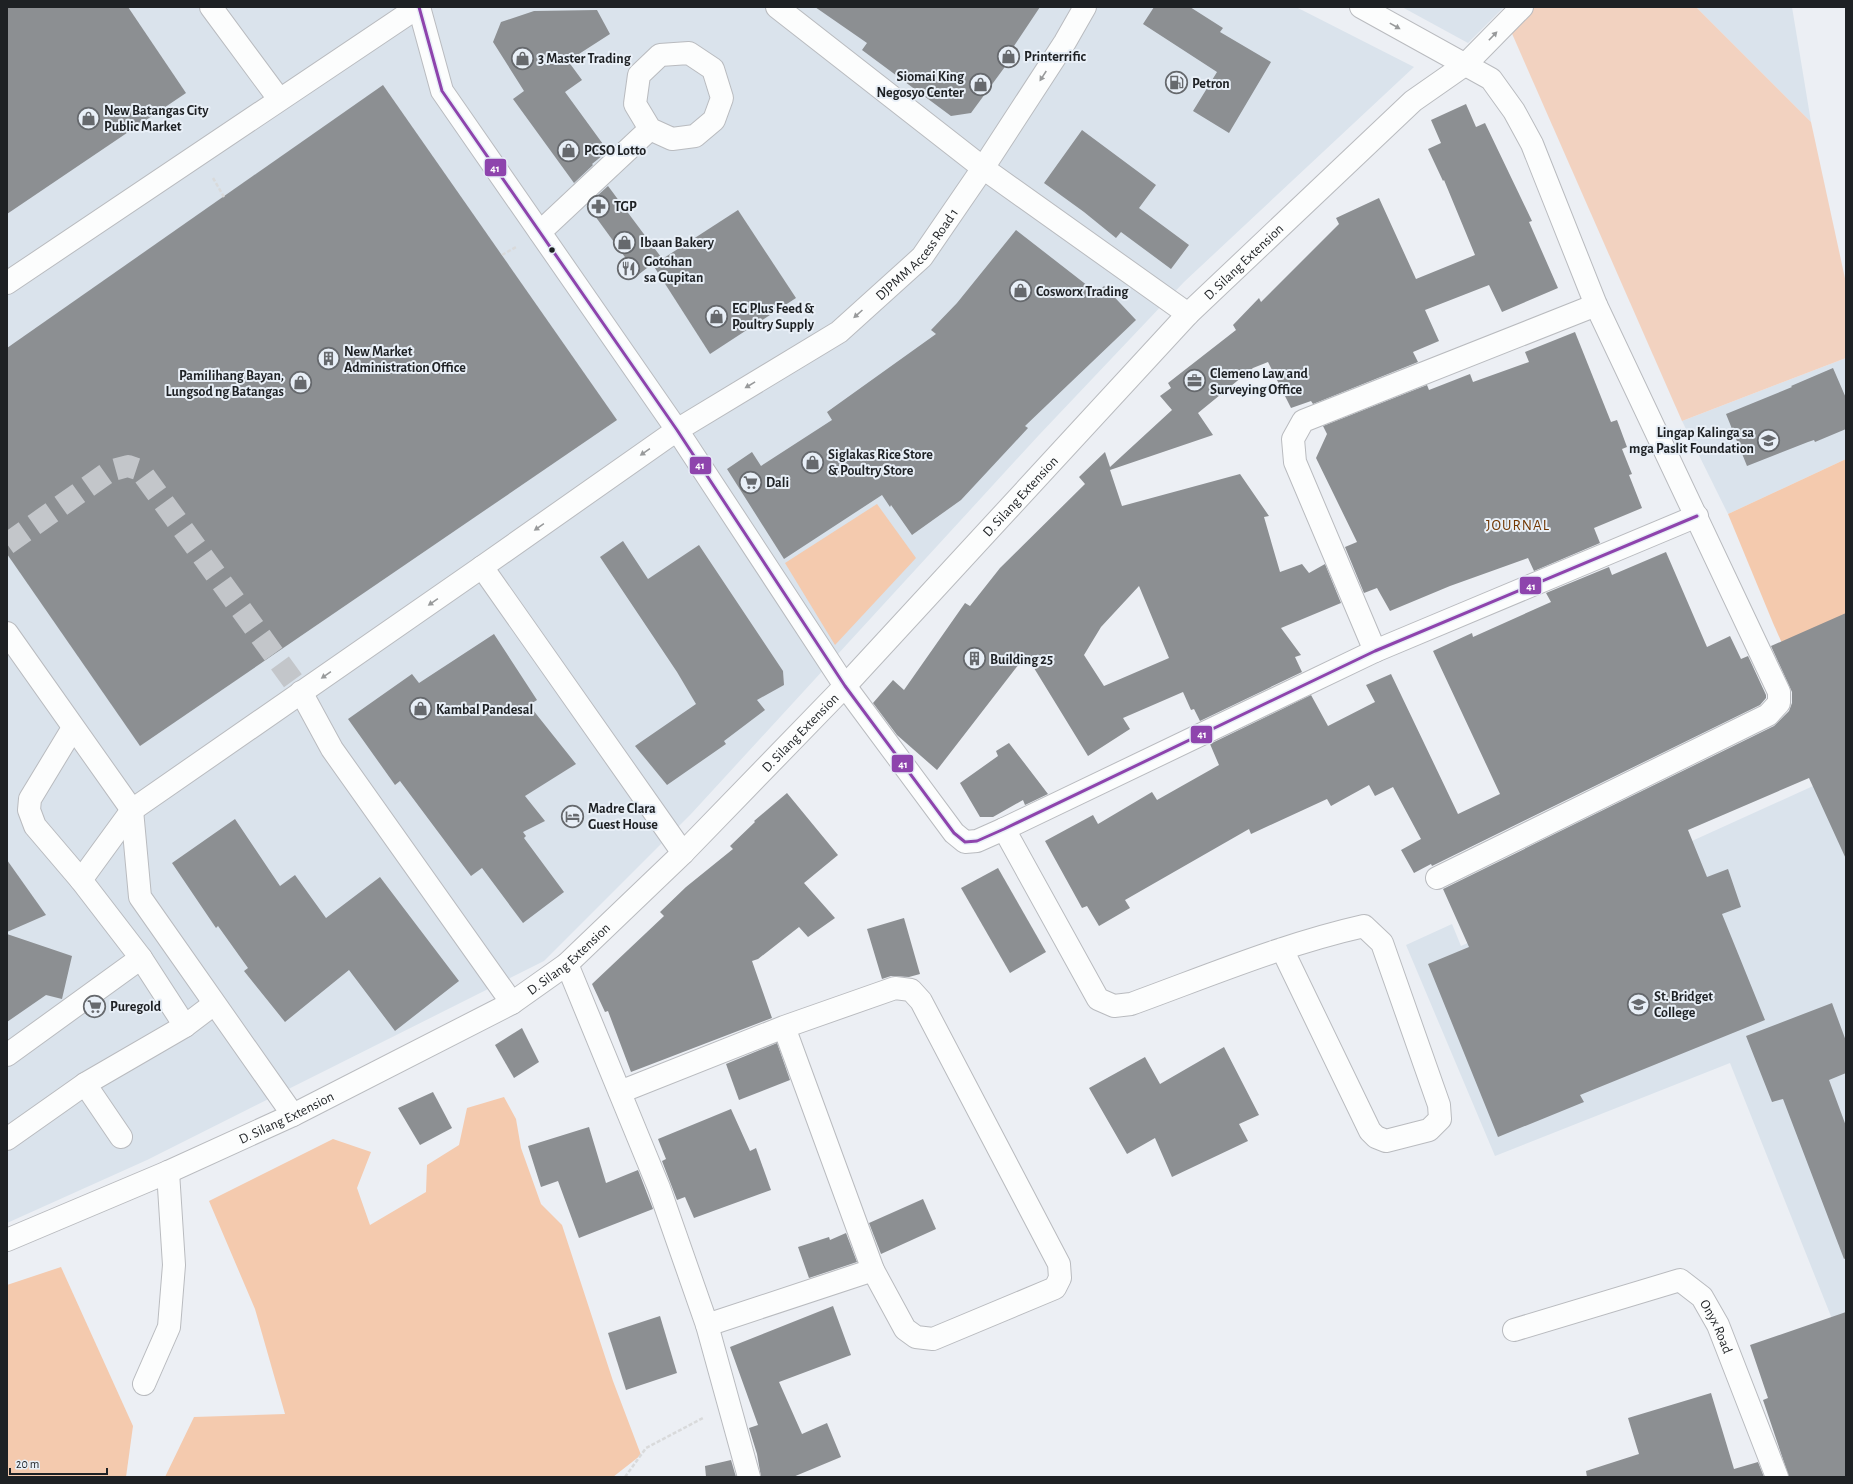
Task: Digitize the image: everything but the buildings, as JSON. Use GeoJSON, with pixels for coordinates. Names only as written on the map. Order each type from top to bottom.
{"type":"FeatureCollection","features":[{"type":"Feature","properties":{"kind":"street"},"geometry":{"type":"LineString","coordinates":[[211,7],[279,99]]}},
{"type":"Feature","properties":{"kind":"street"},"geometry":{"type":"LineString","coordinates":[[7,283],[279,99],[419,7],[442,91],[677,430],[845,686],[954,832],[965,842],[978,840],[1004,829],[1375,651],[1697,516]]}},
{"type":"Feature","properties":{"kind":"street"},"geometry":{"type":"LineString","coordinates":[[777,7],[983,168],[1188,314]]}},
{"type":"Feature","properties":{"kind":"street","name":"DJPMM Access Road 1"},"geometry":{"type":"LineString","coordinates":[[81,880],[132,810],[482,568],[677,430],[839,332],[922,257],[983,168],[1065,42],[1085,7]]}},
{"type":"Feature","properties":{"kind":"street"},"geometry":{"type":"LineString","coordinates":[[1361,7],[1491,79],[1514,112],[1532,144],[1596,305],[1779,692],[1779,703],[1768,715],[1437,878]]}},
{"type":"Feature","properties":{"kind":"street","name":"D. Silang Extension"},"geometry":{"type":"LineString","coordinates":[[7,1240],[168,1172],[293,1115],[512,1003],[567,964],[683,853],[845,686],[1188,314],[1413,101],[1466,64],[1522,7]]}},
{"type":"Feature","properties":{"kind":"street"},"geometry":{"type":"LineString","coordinates":[[540,232],[650,129]]}},
{"type":"Feature","properties":{"kind":"street"},"geometry":{"type":"LineString","coordinates":[[1375,651],[1295,462],[1293,439],[1303,422],[1596,305]]}},
{"type":"Feature","properties":{"kind":"street"},"geometry":{"type":"LineString","coordinates":[[482,568],[683,853]]}},
{"type":"Feature","properties":{"kind":"street"},"geometry":{"type":"LineString","coordinates":[[7,633],[132,810],[140,897],[293,1115]]}},
{"type":"Feature","properties":{"kind":"street"},"geometry":{"type":"LineString","coordinates":[[301,692],[332,749],[512,1003]]}},
{"type":"Feature","properties":{"kind":"street"},"geometry":{"type":"LineString","coordinates":[[73,728],[30,799],[29,810],[35,826],[81,880],[141,958],[185,1026]]}},
{"type":"Feature","properties":{"kind":"street"},"geometry":{"type":"LineString","coordinates":[[1004,829],[1098,999],[1114,1006],[1132,1004],[1282,949],[1330,934],[1364,926],[1382,943],[1439,1105],[1440,1119],[1429,1130],[1386,1141],[1376,1137],[1370,1131],[1282,949]]}},
{"type":"Feature","properties":{"kind":"street"},"geometry":{"type":"LineString","coordinates":[[7,1055],[141,958]]}},
{"type":"Feature","properties":{"kind":"street"},"geometry":{"type":"LineString","coordinates":[[567,964],[659,1188],[707,1325],[749,1477]]}},
{"type":"Feature","properties":{"kind":"street"},"geometry":{"type":"LineString","coordinates":[[620,1092],[784,1027],[895,988],[911,990],[921,1001],[1059,1264],[1060,1278],[1055,1288],[933,1338],[916,1337],[906,1329],[873,1270],[784,1027]]}},
{"type":"Feature","properties":{"kind":"street"},"geometry":{"type":"LineString","coordinates":[[7,1139],[85,1084],[185,1026],[214,1004]]}},
{"type":"Feature","properties":{"kind":"street"},"geometry":{"type":"LineString","coordinates":[[85,1084],[121,1136]]}},
{"type":"Feature","properties":{"kind":"street"},"geometry":{"type":"LineString","coordinates":[[144,1384],[169,1327],[174,1265],[168,1172]]}},
{"type":"Feature","properties":{"kind":"street"},"geometry":{"type":"LineString","coordinates":[[707,1325],[873,1270]]}},
{"type":"Feature","properties":{"kind":"street","name":"Onyx Road"},"geometry":{"type":"LineString","coordinates":[[1514,1330],[1680,1280],[1702,1297],[1718,1326],[1777,1477]]}},
{"type":"Feature","properties":{"kind":"path"},"geometry":{"type":"LineString","coordinates":[[625,1477],[646,1448],[729,1403]]}},
{"type":"Feature","properties":{"kind":"shaded area"},"geometry":{"type":"Polygon","coordinates":[[[7,7],[1296,7],[1414,67],[1184,282],[1039,435],[691,814],[544,961],[147,1160],[7,1223],[7,7]]]}},
{"type":"Feature","properties":{"kind":"shaded area"},"geometry":{"type":"Polygon","coordinates":[[[1402,7],[1504,7],[1468,43],[1402,7]]]}},
{"type":"Feature","properties":{"kind":"shaded area"},"geometry":{"type":"Polygon","coordinates":[[[1533,7],[1696,7],[1811,122],[1846,283],[1846,358],[1682,421],[1510,29],[1533,7]]]}},
{"type":"Feature","properties":{"kind":"shaded area"},"geometry":{"type":"Polygon","coordinates":[[[1696,7],[1792,7],[1811,122],[1696,7]]]}},
{"type":"Feature","properties":{"kind":"shaded area","name":"Lingap Kalinga sa mga Paslit Foundation"},"geometry":{"type":"Polygon","coordinates":[[[1846,358],[1846,459],[1728,514],[1682,421],[1846,358]]]}},
{"type":"Feature","properties":{"kind":"shaded area"},"geometry":{"type":"Polygon","coordinates":[[[1846,459],[1846,693],[1811,708],[1773,623],[1728,514],[1846,459]]]}},
{"type":"Feature","properties":{"kind":"shaded area"},"geometry":{"type":"Polygon","coordinates":[[[877,504],[916,558],[835,645],[785,563],[877,504]]]}},
{"type":"Feature","properties":{"kind":"shaded area","name":"St. Bridget College"},"geometry":{"type":"Polygon","coordinates":[[[1846,771],[1846,1354],[1730,1063],[1495,1156],[1406,945],[1452,924],[1461,946],[1846,771]]]}},
{"type":"Feature","properties":{"kind":"shaded area"},"geometry":{"type":"Polygon","coordinates":[[[504,1097],[516,1119],[521,1148],[541,1204],[562,1225],[613,1381],[641,1455],[613,1477],[165,1477],[194,1417],[285,1414],[255,1309],[209,1201],[333,1139],[371,1152],[357,1188],[370,1225],[426,1192],[427,1165],[459,1145],[467,1108],[504,1097]]]}},
{"type":"Feature","properties":{"kind":"shaded area"},"geometry":{"type":"Polygon","coordinates":[[[61,1267],[133,1426],[126,1477],[7,1477],[7,1285],[61,1267]]]}},
{"type":"Feature","properties":{"kind":"tunnel"},"geometry":{"type":"LineString","coordinates":[[7,544],[110,471],[128,466],[140,470],[301,692]]}},
{"type":"Feature","properties":{"kind":"transit line","name":"41"},"geometry":{"type":"LineString","coordinates":[[419,7],[442,91],[677,430],[845,686],[954,833],[965,842],[977,841],[1004,829],[1375,651],[1697,516]]}},
{"type":"Feature","properties":{"kind":"place","name":"Printerrific"},"geometry":{"type":"Point","coordinates":[1009,56]}},
{"type":"Feature","properties":{"kind":"place","name":"3 Master Trading"},"geometry":{"type":"Point","coordinates":[522,58]}},
{"type":"Feature","properties":{"kind":"place","name":"Petron"},"geometry":{"type":"Point","coordinates":[1177,83]}},
{"type":"Feature","properties":{"kind":"place","name":"Siomai King Negosyo Center"},"geometry":{"type":"Point","coordinates":[980,84]}},
{"type":"Feature","properties":{"kind":"place","name":"New Batangas City Public Market"},"geometry":{"type":"Point","coordinates":[88,118]}},
{"type":"Feature","properties":{"kind":"place","name":"PCSO Lotto"},"geometry":{"type":"Point","coordinates":[568,150]}},
{"type":"Feature","properties":{"kind":"place","name":"TGP"},"geometry":{"type":"Point","coordinates":[599,206]}},
{"type":"Feature","properties":{"kind":"place","name":"Ibaan Bakery"},"geometry":{"type":"Point","coordinates":[625,242]}},
{"type":"Feature","properties":{"kind":"place","name":"Gotohan sa Gupitan"},"geometry":{"type":"Point","coordinates":[629,269]}},
{"type":"Feature","properties":{"kind":"place","name":"Cosworx Trading"},"geometry":{"type":"Point","coordinates":[1020,291]}},
{"type":"Feature","properties":{"kind":"place","name":"EG Plus Feed & Poultry Supply"},"geometry":{"type":"Point","coordinates":[717,316]}},
{"type":"Feature","properties":{"kind":"place","name":"New Market Administration Office"},"geometry":{"type":"Point","coordinates":[329,359]}},
{"type":"Feature","properties":{"kind":"place","name":"Clemeno Law and Surveying Office"},"geometry":{"type":"Point","coordinates":[1195,381]}},
{"type":"Feature","properties":{"kind":"place","name":"Pamilihang Bayan, Lungsod ng Batangas"},"geometry":{"type":"Point","coordinates":[300,383]}},
{"type":"Feature","properties":{"kind":"place","name":"Lingap Kalinga sa mga Paslit Foundation"},"geometry":{"type":"Point","coordinates":[1769,440]}},
{"type":"Feature","properties":{"kind":"place","name":"Siglakas Rice Store & Poultry Store"},"geometry":{"type":"Point","coordinates":[812,462]}},
{"type":"Feature","properties":{"kind":"place","name":"Dali"},"geometry":{"type":"Point","coordinates":[750,482]}},
{"type":"Feature","properties":{"kind":"place","name":"Building 25"},"geometry":{"type":"Point","coordinates":[975,659]}},
{"type":"Feature","properties":{"kind":"place","name":"Kambal Pandesal"},"geometry":{"type":"Point","coordinates":[421,709]}},
{"type":"Feature","properties":{"kind":"place","name":"Madre Clara Guest House"},"geometry":{"type":"Point","coordinates":[572,816]}},
{"type":"Feature","properties":{"kind":"place","name":"St. Bridget College"},"geometry":{"type":"Point","coordinates":[1638,1004]}},
{"type":"Feature","properties":{"kind":"place","name":"Puregold"},"geometry":{"type":"Point","coordinates":[94,1006]}},
{"type":"Feature","properties":{"kind":"district","name":"JOURNAL"},"geometry":{"type":"Point","coordinates":[1518,525]}}]}
